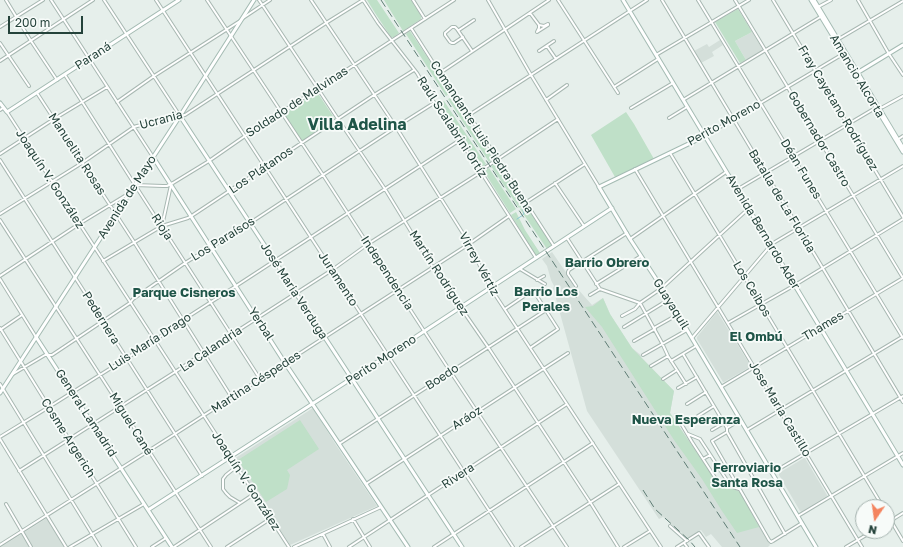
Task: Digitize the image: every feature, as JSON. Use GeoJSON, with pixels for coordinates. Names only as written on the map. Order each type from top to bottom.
{"type":"FeatureCollection","features":[{"type":"Feature","properties":{"kind":"street"},"geometry":{"type":"LineString","coordinates":[[6,0],[57,80]]}},
{"type":"Feature","properties":{"kind":"street"},"geometry":{"type":"LineString","coordinates":[[0,28],[43,0]]}},
{"type":"Feature","properties":{"kind":"street","name":"Yerbal"},"geometry":{"type":"LineString","coordinates":[[51,0],[285,363],[408,547]]}},
{"type":"Feature","properties":{"kind":"street"},"geometry":{"type":"LineString","coordinates":[[0,61],[93,0]]}},
{"type":"Feature","properties":{"kind":"street","name":"José Maria Verduga"},"geometry":{"type":"LineString","coordinates":[[104,0],[462,547]]}},
{"type":"Feature","properties":{"kind":"street","name":"Juramento"},"geometry":{"type":"LineString","coordinates":[[156,0],[513,547]]}},
{"type":"Feature","properties":{"kind":"street","name":"Paraná"},"geometry":{"type":"LineString","coordinates":[[7,112],[179,0]]}},
{"type":"Feature","properties":{"kind":"street","name":"Independencia"},"geometry":{"type":"LineString","coordinates":[[207,0],[567,547]]}},
{"type":"Feature","properties":{"kind":"street","name":"Avenida de Mayo"},"geometry":{"type":"LineString","coordinates":[[0,393],[254,0]]}},
{"type":"Feature","properties":{"kind":"street","name":"Martín Rodríguez"},"geometry":{"type":"LineString","coordinates":[[260,0],[318,90],[385,189],[433,267],[564,462],[618,547]]}},
{"type":"Feature","properties":{"kind":"street"},"geometry":{"type":"LineString","coordinates":[[117,102],[270,0]]}},
{"type":"Feature","properties":{"kind":"street","name":"Virrey Vértiz"},"geometry":{"type":"LineString","coordinates":[[311,0],[421,166],[469,244],[490,287],[661,547]]}},
{"type":"Feature","properties":{"kind":"street","name":"Ucrania"},"geometry":{"type":"LineString","coordinates":[[0,214],[82,163],[134,127],[185,115],[363,0]]}},
{"type":"Feature","properties":{"kind":"street","name":"Raúl Scalabrini Ortíz"},"geometry":{"type":"LineString","coordinates":[[363,0],[391,41],[414,70],[536,258]]}},
{"type":"Feature","properties":{"kind":"street"},"geometry":{"type":"LineString","coordinates":[[413,0],[425,19]]}},
{"type":"Feature","properties":{"kind":"street","name":"Soldado de Malvinas"},"geometry":{"type":"LineString","coordinates":[[135,185],[163,186],[171,184],[209,161],[454,0]]}},
{"type":"Feature","properties":{"kind":"street","name":"Guayaquil"},"geometry":{"type":"LineString","coordinates":[[488,0],[531,75],[722,387],[816,547]]}},
{"type":"Feature","properties":{"kind":"street"},"geometry":{"type":"LineString","coordinates":[[440,73],[549,0]]}},
{"type":"Feature","properties":{"kind":"street"},"geometry":{"type":"LineString","coordinates":[[558,0],[618,93]]}},
{"type":"Feature","properties":{"kind":"street","name":"Avenida Bernardo Ader"},"geometry":{"type":"LineString","coordinates":[[623,0],[903,465]]}},
{"type":"Feature","properties":{"kind":"street"},"geometry":{"type":"LineString","coordinates":[[469,115],[647,0]]}},
{"type":"Feature","properties":{"kind":"street","name":"Batalla de La Florida"},"geometry":{"type":"LineString","coordinates":[[662,0],[903,402]]}},
{"type":"Feature","properties":{"kind":"street","name":"Déan Funes"},"geometry":{"type":"LineString","coordinates":[[698,0],[903,337]]}},
{"type":"Feature","properties":{"kind":"street","name":"Gobernador Castro"},"geometry":{"type":"LineString","coordinates":[[735,0],[903,278]]}},
{"type":"Feature","properties":{"kind":"street"},"geometry":{"type":"LineString","coordinates":[[614,87],[685,38],[749,0]]}},
{"type":"Feature","properties":{"kind":"street","name":"Fray Cayetano Rodríguez"},"geometry":{"type":"LineString","coordinates":[[773,0],[903,218]]}},
{"type":"Feature","properties":{"kind":"street"},"geometry":{"type":"LineString","coordinates":[[811,0],[817,8]]}},
{"type":"Feature","properties":{"kind":"street"},"geometry":{"type":"LineString","coordinates":[[814,0],[817,8]]}},
{"type":"Feature","properties":{"kind":"street"},"geometry":{"type":"LineString","coordinates":[[817,8],[831,0]]}},
{"type":"Feature","properties":{"kind":"street"},"geometry":{"type":"LineString","coordinates":[[858,0],[889,54],[903,75]]}},
{"type":"Feature","properties":{"kind":"street"},"geometry":{"type":"LineString","coordinates":[[836,40],[903,1]]}},
{"type":"Feature","properties":{"kind":"street","name":"Amancio Alcorta"},"geometry":{"type":"LineString","coordinates":[[817,8],[903,152]]}},
{"type":"Feature","properties":{"kind":"street"},"geometry":{"type":"LineString","coordinates":[[530,13],[539,25],[544,26],[548,24],[537,32],[539,25]]}},
{"type":"Feature","properties":{"kind":"street"},"geometry":{"type":"LineString","coordinates":[[683,100],[822,16]]}},
{"type":"Feature","properties":{"kind":"street"},"geometry":{"type":"LineString","coordinates":[[459,30],[474,20]]}},
{"type":"Feature","properties":{"kind":"street"},"geometry":{"type":"LineString","coordinates":[[463,37],[452,43],[445,35],[446,31],[452,27],[455,27],[459,30],[472,52]]}},
{"type":"Feature","properties":{"kind":"street","name":"Comandante Luis Piedra Buena"},"geometry":{"type":"LineString","coordinates":[[411,28],[554,246]]}},
{"type":"Feature","properties":{"kind":"street"},"geometry":{"type":"LineString","coordinates":[[539,50],[554,41]]}},
{"type":"Feature","properties":{"kind":"street"},"geometry":{"type":"LineString","coordinates":[[0,43],[28,86]]}},
{"type":"Feature","properties":{"kind":"street"},"geometry":{"type":"LineString","coordinates":[[856,73],[903,45]]}},
{"type":"Feature","properties":{"kind":"street"},"geometry":{"type":"LineString","coordinates":[[547,46],[556,59]]}},
{"type":"Feature","properties":{"kind":"street","name":"Perito Moreno"},"geometry":{"type":"LineString","coordinates":[[599,186],[705,136],[844,53]]}},
{"type":"Feature","properties":{"kind":"street","name":"Los Plátanos"},"geometry":{"type":"LineString","coordinates":[[103,262],[162,226],[191,216],[414,70]]}},
{"type":"Feature","properties":{"kind":"street","name":"Rioja"},"geometry":{"type":"LineString","coordinates":[[65,75],[260,379]]}},
{"type":"Feature","properties":{"kind":"street"},"geometry":{"type":"LineString","coordinates":[[631,108],[673,83]]}},
{"type":"Feature","properties":{"kind":"street"},"geometry":{"type":"LineString","coordinates":[[546,100],[567,85]]}},
{"type":"Feature","properties":{"kind":"street"},"geometry":{"type":"LineString","coordinates":[[0,154],[107,87]]}},
{"type":"Feature","properties":{"kind":"street","name":"Manuelita Rosas"},"geometry":{"type":"LineString","coordinates":[[37,93],[159,281],[232,398]]}},
{"type":"Feature","properties":{"kind":"street"},"geometry":{"type":"LineString","coordinates":[[738,189],[847,124],[872,110],[878,109],[903,96]]}},
{"type":"Feature","properties":{"kind":"street","name":"Los Paraísos"},"geometry":{"type":"LineString","coordinates":[[12,375],[45,356],[52,355],[130,303],[133,299],[185,263],[250,223],[434,102]]}},
{"type":"Feature","properties":{"kind":"street"},"geometry":{"type":"LineString","coordinates":[[0,103],[2,109],[7,112]]}},
{"type":"Feature","properties":{"kind":"street"},"geometry":{"type":"LineString","coordinates":[[668,118],[687,107]]}},
{"type":"Feature","properties":{"kind":"street","name":"Joaquín V. González"},"geometry":{"type":"LineString","coordinates":[[7,112],[289,547]]}},
{"type":"Feature","properties":{"kind":"street"},"geometry":{"type":"LineString","coordinates":[[497,160],[558,119]]}},
{"type":"Feature","properties":{"kind":"street"},"geometry":{"type":"LineString","coordinates":[[903,136],[897,140],[903,148]]}},
{"type":"Feature","properties":{"kind":"street","name":"Luis María Drago"},"geometry":{"type":"LineString","coordinates":[[0,438],[154,340],[460,140]]}},
{"type":"Feature","properties":{"kind":"street","name":"Los Ceibos"},"geometry":{"type":"LineString","coordinates":[[670,153],[878,499]]}},
{"type":"Feature","properties":{"kind":"street","name":"Pedernera"},"geometry":{"type":"LineString","coordinates":[[0,160],[202,476]]}},
{"type":"Feature","properties":{"kind":"street","name":"La Calandria"},"geometry":{"type":"LineString","coordinates":[[19,472],[175,372],[231,334],[296,294],[368,244],[481,172],[483,168],[497,160]]}},
{"type":"Feature","properties":{"kind":"street"},"geometry":{"type":"LineString","coordinates":[[525,203],[585,164]]}},
{"type":"Feature","properties":{"kind":"street"},"geometry":{"type":"LineString","coordinates":[[692,338],[771,245],[903,166]]}},
{"type":"Feature","properties":{"kind":"street","name":"Jose Maria Castillo"},"geometry":{"type":"LineString","coordinates":[[635,169],[862,547]]}},
{"type":"Feature","properties":{"kind":"street"},"geometry":{"type":"LineString","coordinates":[[630,239],[727,171]]}},
{"type":"Feature","properties":{"kind":"street"},"geometry":{"type":"LineString","coordinates":[[555,183],[584,226]]}},
{"type":"Feature","properties":{"kind":"street"},"geometry":{"type":"LineString","coordinates":[[162,226],[171,184]]}},
{"type":"Feature","properties":{"kind":"street"},"geometry":{"type":"LineString","coordinates":[[0,276],[129,193]]}},
{"type":"Feature","properties":{"kind":"street","name":"Perito Moreno"},"geometry":{"type":"LineString","coordinates":[[148,510],[612,208]]}},
{"type":"Feature","properties":{"kind":"street"},"geometry":{"type":"LineString","coordinates":[[622,316],[635,309],[640,303],[662,288],[749,208]]}},
{"type":"Feature","properties":{"kind":"street","name":"Martina Céspedes"},"geometry":{"type":"LineString","coordinates":[[0,545],[122,469],[325,338],[469,244],[509,216]]}},
{"type":"Feature","properties":{"kind":"street"},"geometry":{"type":"LineString","coordinates":[[728,323],[795,285],[903,218]]}},
{"type":"Feature","properties":{"kind":"street","name":"Miguel Cané"},"geometry":{"type":"LineString","coordinates":[[0,220],[211,547]]}},
{"type":"Feature","properties":{"kind":"street"},"geometry":{"type":"LineString","coordinates":[[576,286],[568,274],[569,270],[627,233]]}},
{"type":"Feature","properties":{"kind":"street"},"geometry":{"type":"LineString","coordinates":[[567,238],[600,289],[640,303],[668,356],[686,384]]}},
{"type":"Feature","properties":{"kind":"street"},"geometry":{"type":"LineString","coordinates":[[596,284],[641,256]]}},
{"type":"Feature","properties":{"kind":"street"},"geometry":{"type":"LineString","coordinates":[[520,269],[545,284]]}},
{"type":"Feature","properties":{"kind":"street"},"geometry":{"type":"LineString","coordinates":[[538,280],[544,276]]}},
{"type":"Feature","properties":{"kind":"street","name":"Thames"},"geometry":{"type":"LineString","coordinates":[[722,387],[903,278]]}},
{"type":"Feature","properties":{"kind":"street","name":"General Lamadrid"},"geometry":{"type":"LineString","coordinates":[[0,279],[72,393],[173,547]]}},
{"type":"Feature","properties":{"kind":"street"},"geometry":{"type":"LineString","coordinates":[[590,295],[600,289]]}},
{"type":"Feature","properties":{"kind":"street"},"geometry":{"type":"LineString","coordinates":[[505,309],[533,290],[546,310],[558,329],[530,348]]}},
{"type":"Feature","properties":{"kind":"street"},"geometry":{"type":"LineString","coordinates":[[624,326],[668,300]]}},
{"type":"Feature","properties":{"kind":"street","name":"Boedo"},"geometry":{"type":"LineString","coordinates":[[339,444],[546,310]]}},
{"type":"Feature","properties":{"kind":"street"},"geometry":{"type":"LineString","coordinates":[[0,329],[22,315]]}},
{"type":"Feature","properties":{"kind":"street"},"geometry":{"type":"LineString","coordinates":[[634,340],[677,315]]}},
{"type":"Feature","properties":{"kind":"street","name":"Cosme Argerich"},"geometry":{"type":"LineString","coordinates":[[0,329],[136,547]]}},
{"type":"Feature","properties":{"kind":"street"},"geometry":{"type":"LineString","coordinates":[[643,355],[687,330]]}},
{"type":"Feature","properties":{"kind":"street"},"geometry":{"type":"LineString","coordinates":[[747,430],[903,337]]}},
{"type":"Feature","properties":{"kind":"street"},"geometry":{"type":"LineString","coordinates":[[671,361],[697,346]]}},
{"type":"Feature","properties":{"kind":"street","name":"Aráoz"},"geometry":{"type":"LineString","coordinates":[[366,484],[568,353]]}},
{"type":"Feature","properties":{"kind":"street"},"geometry":{"type":"LineString","coordinates":[[683,354],[727,428],[727,432],[785,534]]}},
{"type":"Feature","properties":{"kind":"street"},"geometry":{"type":"LineString","coordinates":[[651,366],[668,356]]}},
{"type":"Feature","properties":{"kind":"street"},"geometry":{"type":"LineString","coordinates":[[663,379],[677,370]]}},
{"type":"Feature","properties":{"kind":"street"},"geometry":{"type":"LineString","coordinates":[[678,388],[697,377]]}},
{"type":"Feature","properties":{"kind":"street"},"geometry":{"type":"LineString","coordinates":[[0,384],[100,547]]}},
{"type":"Feature","properties":{"kind":"street"},"geometry":{"type":"LineString","coordinates":[[687,404],[706,392]]}},
{"type":"Feature","properties":{"kind":"street"},"geometry":{"type":"LineString","coordinates":[[772,473],[903,396]]}},
{"type":"Feature","properties":{"kind":"street","name":"Rivera"},"geometry":{"type":"LineString","coordinates":[[349,547],[567,404]]}},
{"type":"Feature","properties":{"kind":"street"},"geometry":{"type":"LineString","coordinates":[[698,416],[714,406]]}},
{"type":"Feature","properties":{"kind":"street"},"geometry":{"type":"LineString","coordinates":[[676,415],[716,479],[740,490]]}},
{"type":"Feature","properties":{"kind":"street"},"geometry":{"type":"LineString","coordinates":[[727,428],[741,420]]}},
{"type":"Feature","properties":{"kind":"street"},"geometry":{"type":"LineString","coordinates":[[712,430],[724,423]]}},
{"type":"Feature","properties":{"kind":"street"},"geometry":{"type":"LineString","coordinates":[[727,432],[712,441],[769,540],[771,542],[773,541],[802,523]]}},
{"type":"Feature","properties":{"kind":"street"},"geometry":{"type":"LineString","coordinates":[[687,434],[700,439],[730,486]]}},
{"type":"Feature","properties":{"kind":"street"},"geometry":{"type":"LineString","coordinates":[[0,438],[19,472],[66,547]]}},
{"type":"Feature","properties":{"kind":"street"},"geometry":{"type":"LineString","coordinates":[[434,547],[593,443]]}},
{"type":"Feature","properties":{"kind":"street"},"geometry":{"type":"LineString","coordinates":[[798,516],[903,453]]}},
{"type":"Feature","properties":{"kind":"street"},"geometry":{"type":"LineString","coordinates":[[703,459],[710,455]]}},
{"type":"Feature","properties":{"kind":"street"},"geometry":{"type":"LineString","coordinates":[[236,467],[223,479],[223,489],[230,497],[240,503]]}},
{"type":"Feature","properties":{"kind":"street"},"geometry":{"type":"LineString","coordinates":[[521,547],[619,484]]}},
{"type":"Feature","properties":{"kind":"street"},"geometry":{"type":"LineString","coordinates":[[173,547],[254,494]]}},
{"type":"Feature","properties":{"kind":"street"},"geometry":{"type":"LineString","coordinates":[[6,504],[31,547]]}},
{"type":"Feature","properties":{"kind":"street"},"geometry":{"type":"LineString","coordinates":[[70,547],[144,504]]}},
{"type":"Feature","properties":{"kind":"street"},"geometry":{"type":"LineString","coordinates":[[294,547],[381,507]]}},
{"type":"Feature","properties":{"kind":"street"},"geometry":{"type":"LineString","coordinates":[[227,547],[270,519]]}},
{"type":"Feature","properties":{"kind":"street"},"geometry":{"type":"LineString","coordinates":[[353,519],[370,547]]}},
{"type":"Feature","properties":{"kind":"street"},"geometry":{"type":"LineString","coordinates":[[670,526],[685,542],[687,547]]}},
{"type":"Feature","properties":{"kind":"street"},"geometry":{"type":"LineString","coordinates":[[895,527],[903,541]]}},
{"type":"Feature","properties":{"kind":"street"},"geometry":{"type":"LineString","coordinates":[[624,547],[650,531]]}},
{"type":"Feature","properties":{"kind":"street"},"geometry":{"type":"LineString","coordinates":[[677,547],[699,533],[709,547]]}},
{"type":"Feature","properties":{"kind":"street"},"geometry":{"type":"LineString","coordinates":[[322,534],[330,547]]}},
{"type":"Feature","properties":{"kind":"street"},"geometry":{"type":"LineString","coordinates":[[152,547],[166,538]]}},
{"type":"Feature","properties":{"kind":"street"},"geometry":{"type":"LineString","coordinates":[[846,547],[858,540]]}},
{"type":"Feature","properties":{"kind":"shaded area"},"geometry":{"type":"Polygon","coordinates":[[[752,32],[763,50],[746,60],[735,41],[752,32]]]}},
{"type":"Feature","properties":{"kind":"shaded area"},"geometry":{"type":"Polygon","coordinates":[[[720,40],[723,45],[712,52],[714,56],[701,63],[694,51],[707,44],[709,47],[720,40]]]}},
{"type":"Feature","properties":{"kind":"shaded area"},"geometry":{"type":"Polygon","coordinates":[[[552,252],[576,287],[592,305],[603,298],[610,314],[632,348],[642,356],[641,357],[674,391],[670,413],[716,481],[740,492],[770,545],[768,547],[722,547],[711,534],[706,537],[701,530],[689,539],[663,517],[659,519],[587,411],[553,288],[554,286],[547,266],[542,259],[552,252]]]}},
{"type":"Feature","properties":{"kind":"shaded area"},"geometry":{"type":"Polygon","coordinates":[[[717,312],[750,365],[750,367],[724,382],[697,339],[717,312]]]}},
{"type":"Feature","properties":{"kind":"shaded area"},"geometry":{"type":"Polygon","coordinates":[[[313,408],[377,506],[290,545],[234,459],[313,408]]]}},
{"type":"Feature","properties":{"kind":"shaded area"},"geometry":{"type":"Polygon","coordinates":[[[804,458],[827,496],[801,512],[779,473],[804,458]]]}},
{"type":"Feature","properties":{"kind":"shaded area"},"geometry":{"type":"Polygon","coordinates":[[[47,518],[64,547],[1,547],[47,518]]]}},
{"type":"Feature","properties":{"kind":"green space"},"geometry":{"type":"Polygon","coordinates":[[[367,0],[377,0],[399,33],[394,37],[391,37],[367,0]]]}},
{"type":"Feature","properties":{"kind":"green space"},"geometry":{"type":"Polygon","coordinates":[[[384,0],[411,0],[421,16],[421,19],[403,31],[384,0]]]}},
{"type":"Feature","properties":{"kind":"green space"},"geometry":{"type":"Polygon","coordinates":[[[738,9],[752,32],[735,41],[746,60],[740,63],[715,22],[738,9]]]}},
{"type":"Feature","properties":{"kind":"green space"},"geometry":{"type":"Polygon","coordinates":[[[410,31],[451,93],[446,96],[406,34],[410,31]]]}},
{"type":"Feature","properties":{"kind":"green space"},"geometry":{"type":"Polygon","coordinates":[[[317,92],[335,119],[301,142],[283,115],[317,92]]]}},
{"type":"Feature","properties":{"kind":"green space"},"geometry":{"type":"Polygon","coordinates":[[[450,98],[493,158],[489,162],[448,99],[450,98]]]}},
{"type":"Feature","properties":{"kind":"green space"},"geometry":{"type":"Polygon","coordinates":[[[444,101],[486,164],[482,167],[438,105],[444,101]]]}},
{"type":"Feature","properties":{"kind":"green space"},"geometry":{"type":"Polygon","coordinates":[[[626,112],[654,159],[615,177],[591,135],[626,112]]]}},
{"type":"Feature","properties":{"kind":"green space"},"geometry":{"type":"Polygon","coordinates":[[[497,164],[523,202],[518,205],[520,207],[519,208],[491,166],[497,164]]]}},
{"type":"Feature","properties":{"kind":"green space"},"geometry":{"type":"Polygon","coordinates":[[[489,168],[516,209],[510,213],[485,173],[485,170],[489,168]]]}},
{"type":"Feature","properties":{"kind":"green space"},"geometry":{"type":"Polygon","coordinates":[[[524,203],[552,245],[547,249],[520,209],[521,208],[519,206],[524,203]]]}},
{"type":"Feature","properties":{"kind":"green space"},"geometry":{"type":"Polygon","coordinates":[[[516,212],[525,230],[540,253],[536,256],[511,215],[516,212]]]}},
{"type":"Feature","properties":{"kind":"green space"},"geometry":{"type":"Polygon","coordinates":[[[603,298],[610,314],[632,348],[674,391],[670,413],[716,481],[740,492],[759,527],[737,533],[722,511],[702,479],[674,440],[602,327],[585,307],[593,306],[603,298]]]}},
{"type":"Feature","properties":{"kind":"green space"},"geometry":{"type":"Polygon","coordinates":[[[300,420],[319,449],[287,470],[290,475],[287,489],[266,502],[238,460],[300,420]]]}},
{"type":"Feature","properties":{"kind":"waterway"},"geometry":{"type":"LineString","coordinates":[[517,219],[524,213],[522,205]]}},
{"type":"Feature","properties":{"kind":"railway"},"geometry":{"type":"LineString","coordinates":[[381,0],[740,547]]}},
{"type":"Feature","properties":{"kind":"railway"},"geometry":{"type":"LineString","coordinates":[[643,490],[655,509],[695,547]]}},
{"type":"Feature","properties":{"kind":"district","name":"Villa Adelina"},"geometry":{"type":"Point","coordinates":[357,125]}},
{"type":"Feature","properties":{"kind":"district","name":"Barrio Obrero"},"geometry":{"type":"Point","coordinates":[607,263]}},
{"type":"Feature","properties":{"kind":"district","name":"Parque Cisneros"},"geometry":{"type":"Point","coordinates":[184,293]}},
{"type":"Feature","properties":{"kind":"district","name":"Barrio Los Perales"},"geometry":{"type":"Point","coordinates":[546,300]}},
{"type":"Feature","properties":{"kind":"district","name":"El Ombú"},"geometry":{"type":"Point","coordinates":[756,337]}},
{"type":"Feature","properties":{"kind":"district","name":"Nueva Esperanza"},"geometry":{"type":"Point","coordinates":[686,420]}},
{"type":"Feature","properties":{"kind":"district","name":"Ferroviario Santa Rosa"},"geometry":{"type":"Point","coordinates":[747,476]}}]}
